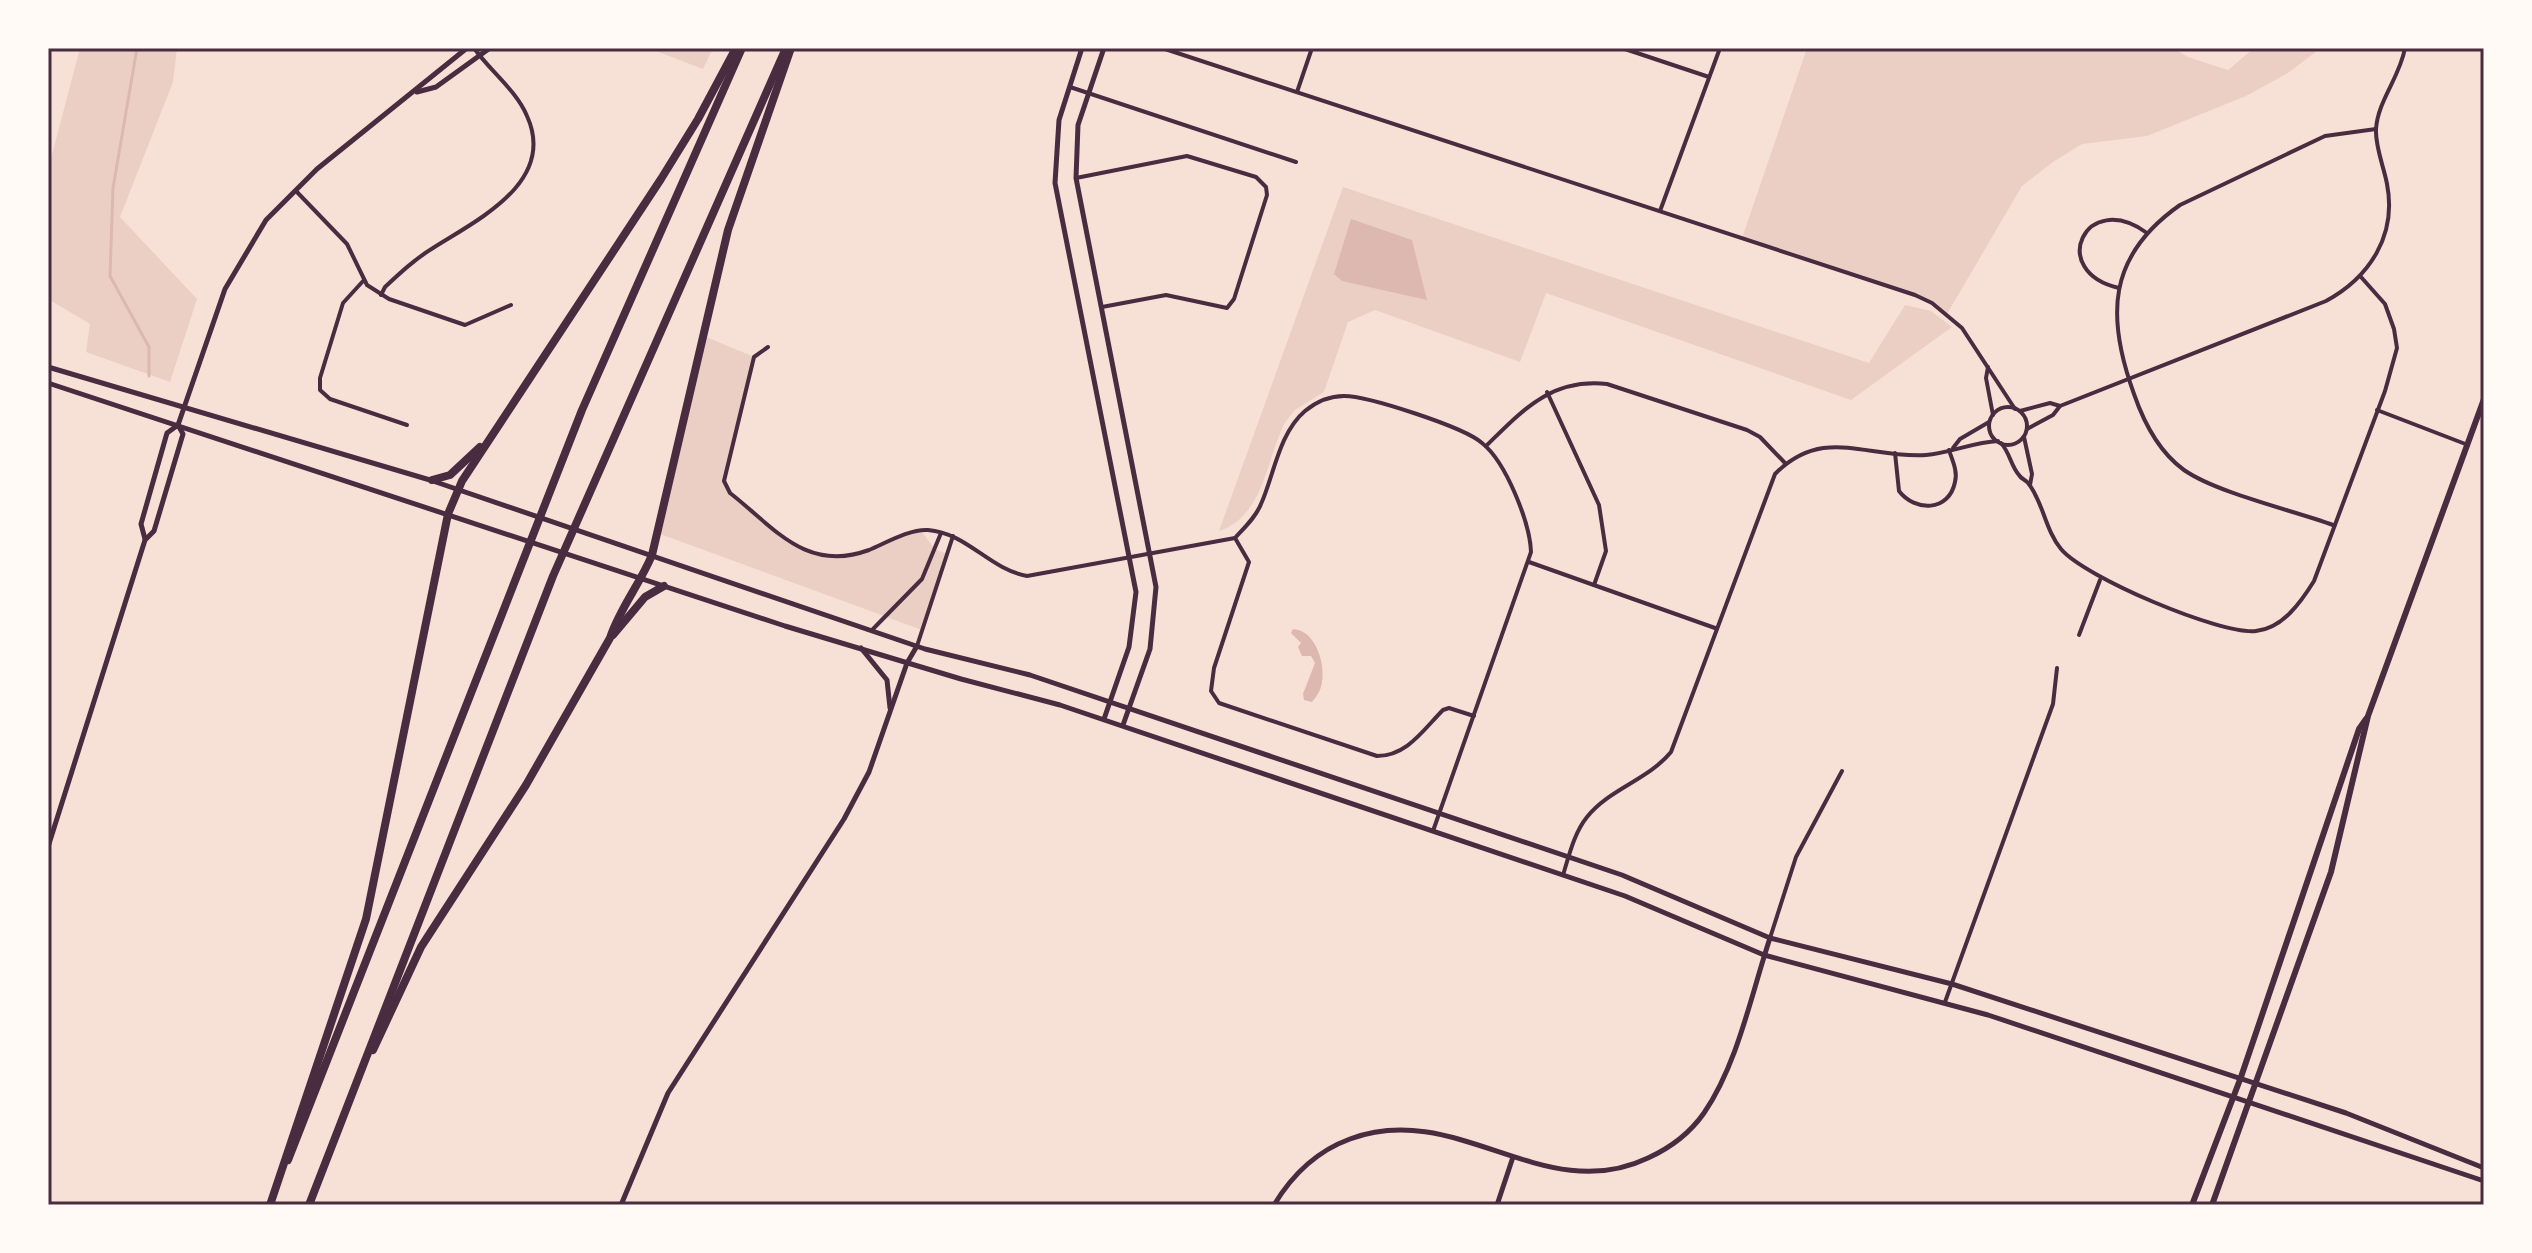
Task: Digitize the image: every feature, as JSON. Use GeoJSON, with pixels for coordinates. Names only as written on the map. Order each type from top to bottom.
{"type":"FeatureCollection","features":[{"type":"Feature","properties":{"kind":"highway"},"geometry":{"type":"LineString","coordinates":[[270,1205],[366,919],[448,514],[458,489],[668,167],[739,48]]}},
{"type":"Feature","properties":{"kind":"highway"},"geometry":{"type":"LineString","coordinates":[[270,1205],[582,410],[739,48]]}},
{"type":"Feature","properties":{"kind":"highway"},"geometry":{"type":"LineString","coordinates":[[309,1205],[583,503],[789,48]]}},
{"type":"Feature","properties":{"kind":"highway"},"geometry":{"type":"LineString","coordinates":[[339,1127],[421,947],[526,785],[610,638],[618,616],[642,578],[652,555],[728,230],[789,48]]}},
{"type":"Feature","properties":{"kind":"highway"},"geometry":{"type":"LineString","coordinates":[[432,480],[450,475],[490,439]]}},
{"type":"Feature","properties":{"kind":"highway"},"geometry":{"type":"LineString","coordinates":[[610,638],[645,597],[664,586]]}},
{"type":"Feature","properties":{"kind":"main road"},"geometry":{"type":"LineString","coordinates":[[2212,1205],[2252,1101],[2331,872],[2368,716],[2484,399]]}},
{"type":"Feature","properties":{"kind":"main road"},"geometry":{"type":"LineString","coordinates":[[2192,1205],[2241,1077],[2359,729],[2368,716]]}},
{"type":"Feature","properties":{"kind":"street"},"geometry":{"type":"LineString","coordinates":[[145,540],[141,524],[168,430],[178,425],[236,265],[266,220],[294,189],[416,93],[467,48]]}},
{"type":"Feature","properties":{"kind":"street"},"geometry":{"type":"LineString","coordinates":[[381,295],[407,267],[501,205],[526,172],[534,145],[527,115],[474,48]]}},
{"type":"Feature","properties":{"kind":"street"},"geometry":{"type":"LineString","coordinates":[[416,93],[436,87],[490,48]]}},
{"type":"Feature","properties":{"kind":"street"},"geometry":{"type":"LineString","coordinates":[[1082,48],[1055,142],[1055,183],[1136,592],[1133,631],[1104,719]]}},
{"type":"Feature","properties":{"kind":"street"},"geometry":{"type":"LineString","coordinates":[[1104,48],[1078,125],[1076,178],[1156,587],[1154,631],[1123,725]]}},
{"type":"Feature","properties":{"kind":"street"},"geometry":{"type":"LineString","coordinates":[[1162,48],[1932,303],[1962,328],[2026,419],[2024,437],[2032,474],[2030,485]]}},
{"type":"Feature","properties":{"kind":"street"},"geometry":{"type":"LineString","coordinates":[[1297,92],[1312,48]]}},
{"type":"Feature","properties":{"kind":"street"},"geometry":{"type":"LineString","coordinates":[[1622,48],[1709,77]]}},
{"type":"Feature","properties":{"kind":"street"},"geometry":{"type":"LineString","coordinates":[[1660,211],[1720,48]]}},
{"type":"Feature","properties":{"kind":"street"},"geometry":{"type":"LineString","coordinates":[[2027,429],[2053,415],[2060,406],[2326,301],[2361,277],[2383,243],[2390,210],[2376,129],[2405,48]]}},
{"type":"Feature","properties":{"kind":"street"},"geometry":{"type":"LineString","coordinates":[[1069,86],[1296,162]]}},
{"type":"Feature","properties":{"kind":"street"},"geometry":{"type":"LineString","coordinates":[[2333,525],[2204,482],[2182,469],[2151,432],[2128,379],[2115,326],[2119,288],[2126,265],[2147,233],[2180,205],[2319,139],[2338,132],[2376,129]]}},
{"type":"Feature","properties":{"kind":"street"},"geometry":{"type":"LineString","coordinates":[[1076,178],[1187,156],[1262,181],[1267,195],[1234,299],[1227,308],[1166,295],[1102,307]]}},
{"type":"Feature","properties":{"kind":"street"},"geometry":{"type":"LineString","coordinates":[[294,189],[347,244],[364,280],[381,295],[465,325],[511,305]]}},
{"type":"Feature","properties":{"kind":"street"},"geometry":{"type":"LineString","coordinates":[[2119,288],[2099,284],[2088,276],[2079,251],[2084,235],[2090,226],[2111,217],[2132,222],[2147,233]]}},
{"type":"Feature","properties":{"kind":"street"},"geometry":{"type":"LineString","coordinates":[[1988,367],[1986,378],[1992,417],[1990,431],[2000,442],[2018,475],[2030,485],[2043,520],[2061,549],[2100,580],[2217,625],[2256,631],[2277,623],[2301,603],[2314,581],[2393,368],[2396,338],[2385,304],[2361,277]]}},
{"type":"Feature","properties":{"kind":"street"},"geometry":{"type":"LineString","coordinates":[[364,280],[343,303],[320,378],[320,390],[330,399],[407,425]]}},
{"type":"Feature","properties":{"kind":"street"},"geometry":{"type":"LineString","coordinates":[[768,347],[754,357],[724,481],[730,493],[798,548],[822,557],[859,553],[921,531],[953,536],[994,565],[1027,576],[1235,538],[1261,506],[1289,430],[1304,411],[1327,398],[1346,396],[1367,400],[1467,433],[1486,446],[1528,525],[1529,562],[1433,831]]}},
{"type":"Feature","properties":{"kind":"street"},"geometry":{"type":"LineString","coordinates":[[48,367],[432,480],[917,646],[1030,675],[1568,857],[1648,886],[1770,938],[1952,984],[2241,1077],[2403,1133],[2484,1168]]}},
{"type":"Feature","properties":{"kind":"street"},"geometry":{"type":"LineString","coordinates":[[48,383],[664,586],[907,663],[1123,725],[1625,896],[1764,955],[1945,1002],[2234,1095],[2484,1181]]}},
{"type":"Feature","properties":{"kind":"street"},"geometry":{"type":"LineString","coordinates":[[1486,446],[1531,402],[1547,392],[1575,383],[1607,384],[1747,430],[1760,437],[1786,464]]}},
{"type":"Feature","properties":{"kind":"street"},"geometry":{"type":"LineString","coordinates":[[1547,392],[1601,514],[1606,551],[1594,585]]}},
{"type":"Feature","properties":{"kind":"street"},"geometry":{"type":"LineString","coordinates":[[1951,449],[2003,408],[2017,410],[2050,403],[2060,406]]}},
{"type":"Feature","properties":{"kind":"street"},"geometry":{"type":"LineString","coordinates":[[2376,410],[2468,445]]}},
{"type":"Feature","properties":{"kind":"street"},"geometry":{"type":"LineString","coordinates":[[48,847],[145,540],[154,531],[183,434],[178,425]]}},
{"type":"Feature","properties":{"kind":"street"},"geometry":{"type":"LineString","coordinates":[[1563,875],[1568,857],[1590,813],[1646,776],[1671,752],[1775,474],[1786,464],[1822,445],[1924,455],[2000,442],[2014,444],[2024,437]]}},
{"type":"Feature","properties":{"kind":"street"},"geometry":{"type":"LineString","coordinates":[[1895,453],[1899,491],[1915,505],[1926,507],[1945,500],[1953,490],[1956,475],[1951,449]]}},
{"type":"Feature","properties":{"kind":"street"},"geometry":{"type":"LineString","coordinates":[[873,629],[922,579],[941,533]]}},
{"type":"Feature","properties":{"kind":"street"},"geometry":{"type":"LineString","coordinates":[[621,1205],[668,1093],[844,819],[869,772],[907,663],[917,646],[953,536]]}},
{"type":"Feature","properties":{"kind":"street"},"geometry":{"type":"LineString","coordinates":[[1235,538],[1249,562],[1214,668],[1211,691],[1219,703],[1377,756],[1390,756],[1408,747],[1443,710],[1449,708],[1474,716]]}},
{"type":"Feature","properties":{"kind":"street"},"geometry":{"type":"LineString","coordinates":[[1529,562],[1715,628]]}},
{"type":"Feature","properties":{"kind":"street"},"geometry":{"type":"LineString","coordinates":[[2079,635],[2100,580]]}},
{"type":"Feature","properties":{"kind":"street"},"geometry":{"type":"LineString","coordinates":[[860,646],[887,680],[890,709]]}},
{"type":"Feature","properties":{"kind":"street"},"geometry":{"type":"LineString","coordinates":[[1945,1002],[2053,704],[2057,668]]}},
{"type":"Feature","properties":{"kind":"street"},"geometry":{"type":"LineString","coordinates":[[1274,1205],[1297,1173],[1311,1161],[1327,1149],[1369,1132],[1398,1128],[1430,1130],[1567,1172],[1627,1168],[1674,1143],[1704,1114],[1715,1094],[1796,857],[1842,771]]}},
{"type":"Feature","properties":{"kind":"street"},"geometry":{"type":"LineString","coordinates":[[1497,1205],[1513,1157]]}},
{"type":"Feature","properties":{"kind":"shaded area"},"geometry":{"type":"Polygon","coordinates":[[[80,48],[177,48],[173,82],[120,217],[197,299],[170,382],[86,352],[90,324],[48,299],[48,170],[80,48]]]}},
{"type":"Feature","properties":{"kind":"shaded area"},"geometry":{"type":"Polygon","coordinates":[[[648,48],[713,48],[703,69],[648,48]]]}},
{"type":"Feature","properties":{"kind":"shaded area"},"geometry":{"type":"Polygon","coordinates":[[[1807,48],[2173,48],[2188,57],[2228,70],[2254,48],[2321,48],[2288,73],[2246,96],[2147,136],[2082,144],[2053,162],[2022,186],[1947,314],[1932,303],[1742,238],[1807,48]]]}},
{"type":"Feature","properties":{"kind":"shaded area"},"geometry":{"type":"Polygon","coordinates":[[[1343,187],[1869,363],[1905,305],[1931,311],[1952,327],[1851,400],[1546,293],[1520,362],[1375,310],[1348,322],[1324,392],[1295,410],[1286,421],[1255,499],[1246,513],[1219,531],[1343,187]]]}},
{"type":"Feature","properties":{"kind":"shaded area"},"geometry":{"type":"Polygon","coordinates":[[[1351,219],[1412,240],[1427,300],[1342,281],[1334,274],[1351,219]]]}},
{"type":"Feature","properties":{"kind":"shaded area"},"geometry":{"type":"Polygon","coordinates":[[[702,335],[754,357],[724,481],[730,493],[788,540],[820,554],[857,554],[921,531],[935,549],[947,554],[922,630],[660,534],[702,335]]]}},
{"type":"Feature","properties":{"kind":"shaded area"},"geometry":{"type":"Polygon","coordinates":[[[1293,629],[1302,631],[1315,644],[1322,664],[1322,684],[1312,702],[1304,700],[1303,694],[1315,663],[1311,656],[1302,656],[1298,647],[1301,643],[1291,633],[1293,629]]]}},
{"type":"Feature","properties":{"kind":"waterway"},"geometry":{"type":"LineString","coordinates":[[137,48],[113,188],[110,276],[149,347],[149,376]]}}]}
